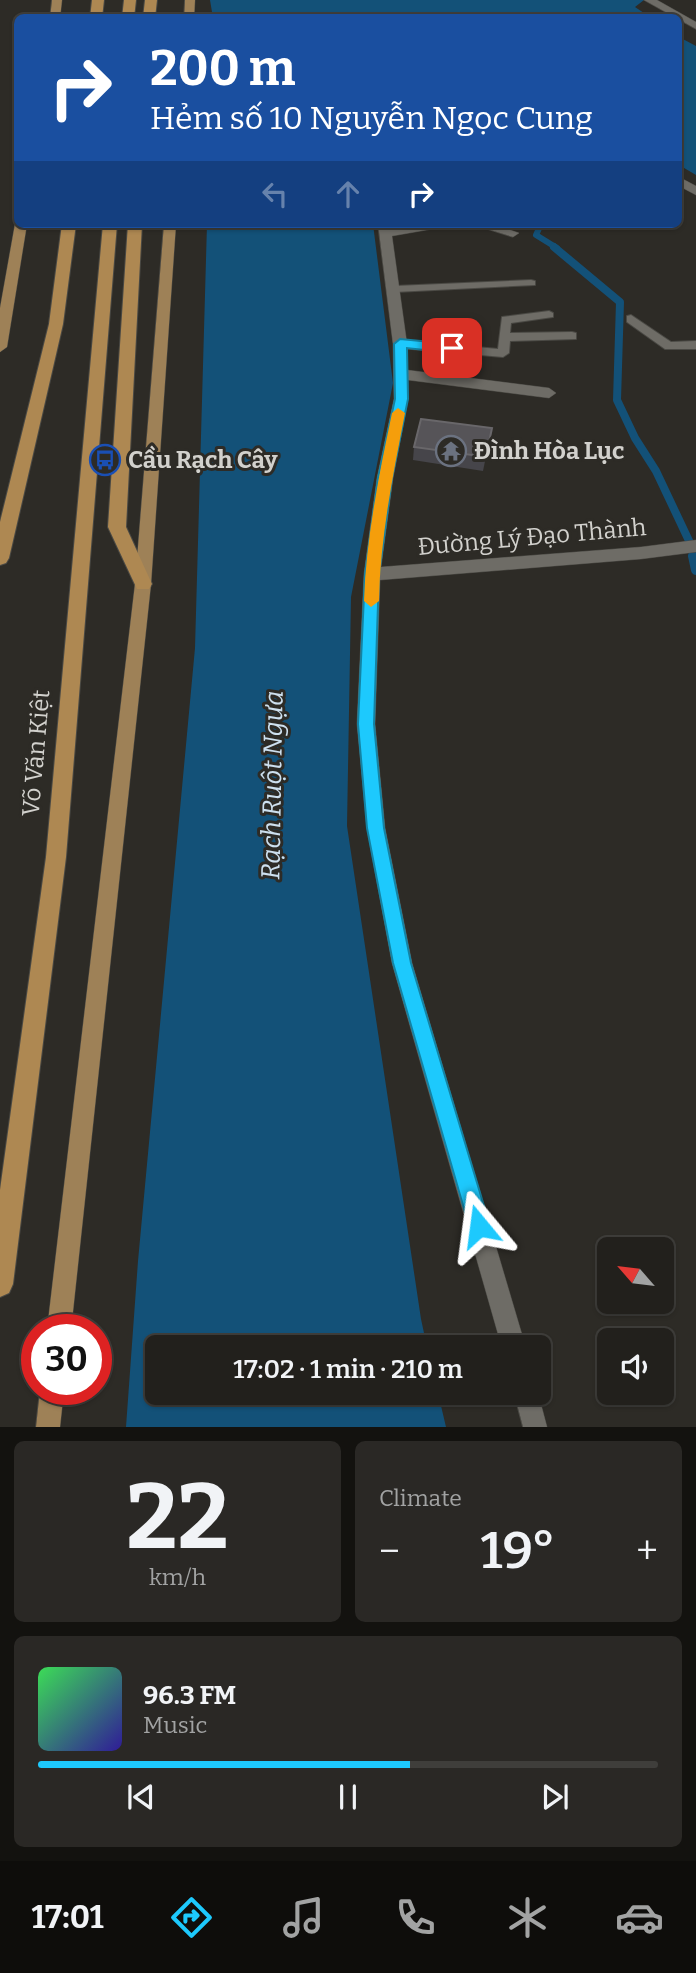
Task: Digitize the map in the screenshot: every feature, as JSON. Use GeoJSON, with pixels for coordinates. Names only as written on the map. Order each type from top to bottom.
{"type":"FeatureCollection","features":[{"type":"Feature","properties":{"kind":"highway"},"geometry":{"type":"LineString","coordinates":[[0,558],[56,324],[68,228]]}},
{"type":"Feature","properties":{"kind":"highway","name":"Võ Văn Kiệt"},"geometry":{"type":"LineString","coordinates":[[0,1284],[55,857],[110,228]]}},
{"type":"Feature","properties":{"kind":"highway"},"geometry":{"type":"LineString","coordinates":[[135,228],[117,527],[143,584]]}},
{"type":"Feature","properties":{"kind":"main road"},"geometry":{"type":"LineString","coordinates":[[0,347],[20,228]]}},
{"type":"Feature","properties":{"kind":"main road"},"geometry":{"type":"LineString","coordinates":[[61,1314],[116,850],[143,584],[170,228]]}},
{"type":"Feature","properties":{"kind":"main road"},"geometry":{"type":"LineString","coordinates":[[47,1427],[50,1405]]}},
{"type":"Feature","properties":{"kind":"street"},"geometry":{"type":"LineString","coordinates":[[649,0],[676,14]]}},
{"type":"Feature","properties":{"kind":"street"},"geometry":{"type":"LineString","coordinates":[[385,228],[400,344],[401,399],[385,478],[372,574],[366,724],[376,828],[402,963],[509,1335]]}},
{"type":"Feature","properties":{"kind":"street"},"geometry":{"type":"LineString","coordinates":[[493,228],[513,233]]}},
{"type":"Feature","properties":{"kind":"street"},"geometry":{"type":"LineString","coordinates":[[401,374],[549,393]]}},
{"type":"Feature","properties":{"kind":"street","name":"Đường Lý Đạo Thành"},"geometry":{"type":"LineString","coordinates":[[372,574],[696,546]]}},
{"type":"Feature","properties":{"kind":"street"},"geometry":{"type":"LineString","coordinates":[[529,1405],[535,1427]]}},
{"type":"Feature","properties":{"kind":"lane"},"geometry":{"type":"LineString","coordinates":[[394,289],[531,284]]}},
{"type":"Feature","properties":{"kind":"lane"},"geometry":{"type":"LineString","coordinates":[[400,344],[503,353],[506,320],[549,315]]}},
{"type":"Feature","properties":{"kind":"lane"},"geometry":{"type":"LineString","coordinates":[[631,319],[669,346],[696,345]]}},
{"type":"Feature","properties":{"kind":"lane"},"geometry":{"type":"LineString","coordinates":[[505,337],[572,335]]}},
{"type":"Feature","properties":{"kind":"water"},"geometry":{"type":"Polygon","coordinates":[[[210,0],[644,0],[635,7],[646,14],[427,13],[212,14],[210,0]]]}},
{"type":"Feature","properties":{"kind":"water"},"geometry":{"type":"Polygon","coordinates":[[[682,39],[696,46],[696,175],[682,167],[682,39]]]}},
{"type":"Feature","properties":{"kind":"water","name":"Rạch Ruột Ngựa"},"geometry":{"type":"Polygon","coordinates":[[[207,228],[374,228],[393,383],[351,597],[347,826],[424,1335],[145,1335],[145,1405],[441,1405],[446,1427],[126,1427],[138,1261],[195,648],[207,228]]]}},
{"type":"Feature","properties":{"kind":"building"},"geometry":{"type":"Polygon","coordinates":[[[421,419],[492,428],[486,457],[414,447],[421,419]]]}},
{"type":"Feature","properties":{"kind":"waterway"},"geometry":{"type":"LineString","coordinates":[[539,228],[536,235],[557,248]]}},
{"type":"Feature","properties":{"kind":"waterway"},"geometry":{"type":"LineString","coordinates":[[554,247],[620,302],[617,400],[635,438],[656,471],[691,545],[694,558]]}},
{"type":"Feature","properties":{"kind":"waterway"},"geometry":{"type":"LineString","coordinates":[[693,556],[696,570]]}},
{"type":"Feature","properties":{"kind":"slow traffic"},"geometry":{"type":"LineString","coordinates":[[371,601],[385,478],[398,413]]}},
{"type":"Feature","properties":{"kind":"place","name":"Đình Hòa Lục"},"geometry":{"type":"Point","coordinates":[451,451]}},
{"type":"Feature","properties":{"kind":"place","name":"Cầu Rạch Cây"},"geometry":{"type":"Point","coordinates":[105,460]}},
{"type":"Feature","properties":{"kind":"route"},"geometry":{"type":"LineString","coordinates":[[452,348],[400,344],[401,399],[385,478],[372,574],[366,724],[376,828],[402,963],[479,1226]]}}]}
